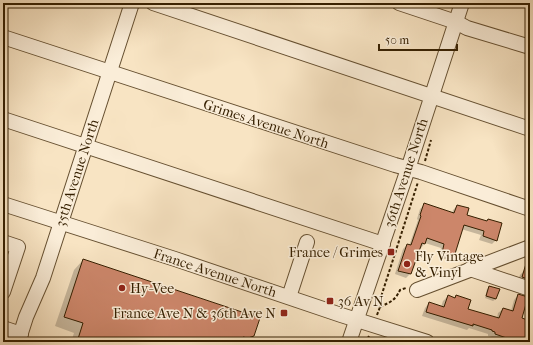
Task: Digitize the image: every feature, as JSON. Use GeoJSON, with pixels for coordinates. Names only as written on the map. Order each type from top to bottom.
{"type":"FeatureCollection","features":[{"type":"Feature","properties":{"kind":"street","name":"35th Avenue North"},"geometry":{"type":"LineString","coordinates":[[19,338],[26,317],[43,278],[132,3]]}},
{"type":"Feature","properties":{"kind":"street"},"geometry":{"type":"LineString","coordinates":[[153,3],[530,129]]}},
{"type":"Feature","properties":{"kind":"street"},"geometry":{"type":"LineString","coordinates":[[399,3],[456,22],[467,28],[530,47]]}},
{"type":"Feature","properties":{"kind":"street","name":"36th Avenue North"},"geometry":{"type":"LineString","coordinates":[[350,342],[462,3]]}},
{"type":"Feature","properties":{"kind":"street","name":"Grimes Avenue North"},"geometry":{"type":"LineString","coordinates":[[3,38],[421,172],[530,209]]}},
{"type":"Feature","properties":{"kind":"street"},"geometry":{"type":"LineString","coordinates":[[3,119],[383,244]]}},
{"type":"Feature","properties":{"kind":"street","name":"France Avenue North"},"geometry":{"type":"LineString","coordinates":[[3,204],[427,342]]}},
{"type":"Feature","properties":{"kind":"street"},"geometry":{"type":"LineString","coordinates":[[3,242],[18,247],[3,292]]}},
{"type":"Feature","properties":{"kind":"street"},"geometry":{"type":"LineString","coordinates":[[289,297],[307,242]]}},
{"type":"Feature","properties":{"kind":"street"},"geometry":{"type":"LineString","coordinates":[[417,290],[530,247]]}},
{"type":"Feature","properties":{"kind":"street"},"geometry":{"type":"LineString","coordinates":[[470,269],[530,289]]}},
{"type":"Feature","properties":{"kind":"street"},"geometry":{"type":"LineString","coordinates":[[3,328],[19,338]]}},
{"type":"Feature","properties":{"kind":"path"},"geometry":{"type":"LineString","coordinates":[[400,290],[394,300],[380,307],[380,300],[418,182]]}},
{"type":"Feature","properties":{"kind":"path"},"geometry":{"type":"LineString","coordinates":[[366,342],[370,334]]}},
{"type":"Feature","properties":{"kind":"building"},"geometry":{"type":"Polygon","coordinates":[[[424,203],[454,213],[457,205],[469,208],[467,215],[487,221],[488,219],[502,223],[497,241],[483,236],[484,231],[464,225],[454,257],[442,253],[444,244],[427,238],[425,244],[422,243],[411,274],[398,271],[407,244],[411,245],[424,203]]]}},
{"type":"Feature","properties":{"kind":"building"},"geometry":{"type":"Polygon","coordinates":[[[528,257],[530,257],[530,280],[522,277],[528,257]]]}},
{"type":"Feature","properties":{"kind":"building","name":"Hy-Vee"},"geometry":{"type":"Polygon","coordinates":[[[83,259],[260,318],[254,336],[248,338],[243,337],[241,342],[77,342],[83,323],[64,317],[83,259]]]}},
{"type":"Feature","properties":{"kind":"building"},"geometry":{"type":"Polygon","coordinates":[[[489,286],[500,289],[496,299],[486,296],[489,286]]]}},
{"type":"Feature","properties":{"kind":"building"},"geometry":{"type":"Polygon","coordinates":[[[518,294],[528,297],[522,318],[530,321],[525,342],[519,340],[518,342],[495,334],[492,330],[473,324],[473,326],[426,312],[429,302],[444,307],[448,295],[455,298],[456,295],[471,300],[468,309],[499,318],[503,308],[513,311],[518,294]]]}},
{"type":"Feature","properties":{"kind":"place","name":"France / Grimes"},"geometry":{"type":"Point","coordinates":[391,252]}},
{"type":"Feature","properties":{"kind":"place","name":"Fly Vintage & Vinyl"},"geometry":{"type":"Point","coordinates":[407,264]}},
{"type":"Feature","properties":{"kind":"place","name":"Hy-Vee"},"geometry":{"type":"Point","coordinates":[122,288]}},
{"type":"Feature","properties":{"kind":"place","name":"36 Av N"},"geometry":{"type":"Point","coordinates":[330,301]}},
{"type":"Feature","properties":{"kind":"place","name":"France Ave N & 36th Ave N"},"geometry":{"type":"Point","coordinates":[284,313]}}]}
